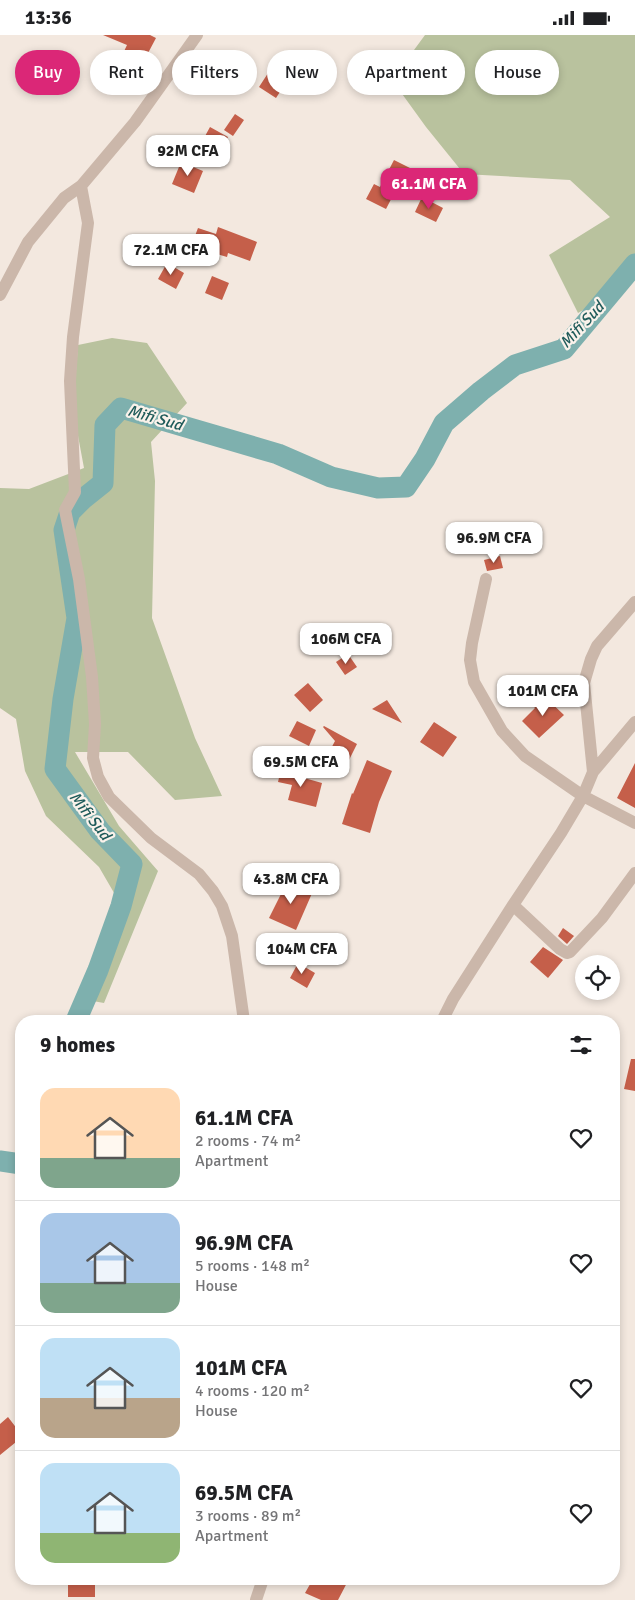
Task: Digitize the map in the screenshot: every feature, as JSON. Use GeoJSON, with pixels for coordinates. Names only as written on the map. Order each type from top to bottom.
{"type":"FeatureCollection","features":[{"type":"Feature","properties":{"kind":"street"},"geometry":{"type":"LineString","coordinates":[[0,295],[28,242],[64,198],[81,187],[135,122],[196,35]]}},
{"type":"Feature","properties":{"kind":"street"},"geometry":{"type":"LineString","coordinates":[[81,187],[88,223],[73,337],[70,381],[75,492],[65,510],[78,579],[92,677],[95,724],[94,758],[98,777],[109,797],[151,838],[199,875],[213,891],[222,906],[232,936],[243,1015]]}},
{"type":"Feature","properties":{"kind":"street"},"geometry":{"type":"LineString","coordinates":[[486,579],[470,661],[474,683],[502,731],[526,756],[583,796],[635,823]]}},
{"type":"Feature","properties":{"kind":"street"},"geometry":{"type":"LineString","coordinates":[[593,772],[584,683],[597,646],[635,602]]}},
{"type":"Feature","properties":{"kind":"street"},"geometry":{"type":"LineString","coordinates":[[445,1015],[453,999],[561,833],[583,796],[593,772],[635,722]]}},
{"type":"Feature","properties":{"kind":"street"},"geometry":{"type":"LineString","coordinates":[[513,905],[560,949],[570,953],[602,918],[635,873]]}},
{"type":"Feature","properties":{"kind":"street"},"geometry":{"type":"LineString","coordinates":[[256,1600],[261,1585]]}},
{"type":"Feature","properties":{"kind":"green space"},"geometry":{"type":"Polygon","coordinates":[[[425,35],[635,35],[635,280],[578,313],[549,255],[610,217],[570,180],[464,174],[403,95],[465,95],[465,50],[414,50],[425,35]]]}},
{"type":"Feature","properties":{"kind":"green space"},"geometry":{"type":"Polygon","coordinates":[[[112,338],[147,343],[187,403],[151,442],[155,481],[152,618],[195,738],[222,796],[175,800],[128,752],[75,752],[119,826],[158,871],[104,1003],[76,998],[117,898],[99,867],[46,816],[25,771],[16,719],[0,708],[0,488],[29,489],[84,468],[73,409],[78,345],[112,338]]]}},
{"type":"Feature","properties":{"kind":"building"},"geometry":{"type":"Polygon","coordinates":[[[103,35],[150,35],[156,38],[150,50],[125,50],[127,45],[103,35]]]}},
{"type":"Feature","properties":{"kind":"building"},"geometry":{"type":"Polygon","coordinates":[[[267,75],[267,92],[259,87],[267,75]]]}},
{"type":"Feature","properties":{"kind":"building"},"geometry":{"type":"Polygon","coordinates":[[[235,114],[244,120],[233,136],[224,130],[235,114]]]}},
{"type":"Feature","properties":{"kind":"building"},"geometry":{"type":"Polygon","coordinates":[[[210,127],[228,137],[217,159],[198,149],[210,127]]]}},
{"type":"Feature","properties":{"kind":"building"},"geometry":{"type":"Polygon","coordinates":[[[394,160],[412,169],[405,182],[401,180],[386,209],[366,199],[374,184],[380,187],[394,160]]]}},
{"type":"Feature","properties":{"kind":"building"},"geometry":{"type":"Polygon","coordinates":[[[181,162],[203,171],[194,193],[172,184],[181,162]]]}},
{"type":"Feature","properties":{"kind":"building"},"geometry":{"type":"Polygon","coordinates":[[[422,197],[443,208],[436,222],[415,212],[422,197]]]}},
{"type":"Feature","properties":{"kind":"building"},"geometry":{"type":"Polygon","coordinates":[[[218,227],[257,242],[250,261],[228,253],[227,257],[210,252],[212,248],[193,241],[198,228],[216,234],[218,227]]]}},
{"type":"Feature","properties":{"kind":"building"},"geometry":{"type":"Polygon","coordinates":[[[167,263],[184,273],[176,289],[158,279],[167,263]]]}},
{"type":"Feature","properties":{"kind":"building"},"geometry":{"type":"Polygon","coordinates":[[[212,276],[229,283],[222,300],[205,293],[212,276]]]}},
{"type":"Feature","properties":{"kind":"building"},"geometry":{"type":"Polygon","coordinates":[[[500,556],[503,568],[487,571],[484,560],[500,556]]]}},
{"type":"Feature","properties":{"kind":"building"},"geometry":{"type":"Polygon","coordinates":[[[348,654],[357,667],[345,675],[336,662],[348,654]]]}},
{"type":"Feature","properties":{"kind":"building"},"geometry":{"type":"Polygon","coordinates":[[[308,683],[323,700],[310,712],[294,695],[308,683]]]}},
{"type":"Feature","properties":{"kind":"building"},"geometry":{"type":"Polygon","coordinates":[[[543,695],[564,715],[539,738],[522,721],[535,708],[533,705],[543,695]]]}},
{"type":"Feature","properties":{"kind":"building"},"geometry":{"type":"Polygon","coordinates":[[[387,700],[402,723],[372,709],[387,700]]]}},
{"type":"Feature","properties":{"kind":"building"},"geometry":{"type":"Polygon","coordinates":[[[297,721],[316,730],[309,746],[289,736],[297,721]]]}},
{"type":"Feature","properties":{"kind":"building"},"geometry":{"type":"Polygon","coordinates":[[[434,722],[457,737],[443,757],[420,742],[434,722]]]}},
{"type":"Feature","properties":{"kind":"building"},"geometry":{"type":"Polygon","coordinates":[[[324,726],[357,744],[346,766],[327,756],[335,741],[324,726]]]}},
{"type":"Feature","properties":{"kind":"building"},"geometry":{"type":"Polygon","coordinates":[[[367,760],[392,771],[379,802],[370,833],[342,824],[352,793],[367,760]]]}},
{"type":"Feature","properties":{"kind":"building"},"geometry":{"type":"Polygon","coordinates":[[[635,763],[635,808],[617,798],[635,763]]]}},
{"type":"Feature","properties":{"kind":"building"},"geometry":{"type":"Polygon","coordinates":[[[282,765],[291,767],[290,774],[322,783],[316,807],[288,800],[292,785],[278,782],[282,765]]]}},
{"type":"Feature","properties":{"kind":"building"},"geometry":{"type":"Polygon","coordinates":[[[288,880],[313,891],[296,930],[269,918],[288,880]]]}},
{"type":"Feature","properties":{"kind":"building"},"geometry":{"type":"Polygon","coordinates":[[[563,928],[574,936],[567,944],[558,936],[563,928]]]}},
{"type":"Feature","properties":{"kind":"building"},"geometry":{"type":"Polygon","coordinates":[[[315,936],[332,941],[328,957],[310,952],[315,936]]]}},
{"type":"Feature","properties":{"kind":"building"},"geometry":{"type":"Polygon","coordinates":[[[543,947],[563,960],[548,978],[530,962],[543,947]]]}},
{"type":"Feature","properties":{"kind":"building"},"geometry":{"type":"Polygon","coordinates":[[[298,963],[315,973],[307,988],[290,978],[298,963]]]}},
{"type":"Feature","properties":{"kind":"building"},"geometry":{"type":"Polygon","coordinates":[[[631,1059],[635,1059],[635,1091],[624,1089],[631,1059]]]}},
{"type":"Feature","properties":{"kind":"building"},"geometry":{"type":"Polygon","coordinates":[[[8,1417],[15,1426],[15,1443],[0,1455],[0,1424],[8,1417]]]}},
{"type":"Feature","properties":{"kind":"building"},"geometry":{"type":"Polygon","coordinates":[[[68,1585],[95,1585],[95,1597],[68,1597],[68,1585]]]}},
{"type":"Feature","properties":{"kind":"building"},"geometry":{"type":"Polygon","coordinates":[[[310,1585],[346,1585],[338,1600],[321,1600],[305,1593],[310,1585]]]}},
{"type":"Feature","properties":{"kind":"waterway","name":"Mifi Sud"},"geometry":{"type":"LineString","coordinates":[[79,1015],[98,970],[121,906],[132,864],[100,831],[55,769],[63,699],[77,618],[64,530],[70,512],[103,483],[105,425],[121,408],[278,454],[331,477],[378,488],[406,487],[425,459],[444,423],[515,365],[564,349],[635,264]]}},
{"type":"Feature","properties":{"kind":"waterway","name":"Mifi Sud"},"geometry":{"type":"LineString","coordinates":[[0,1161],[15,1163]]}}]}
